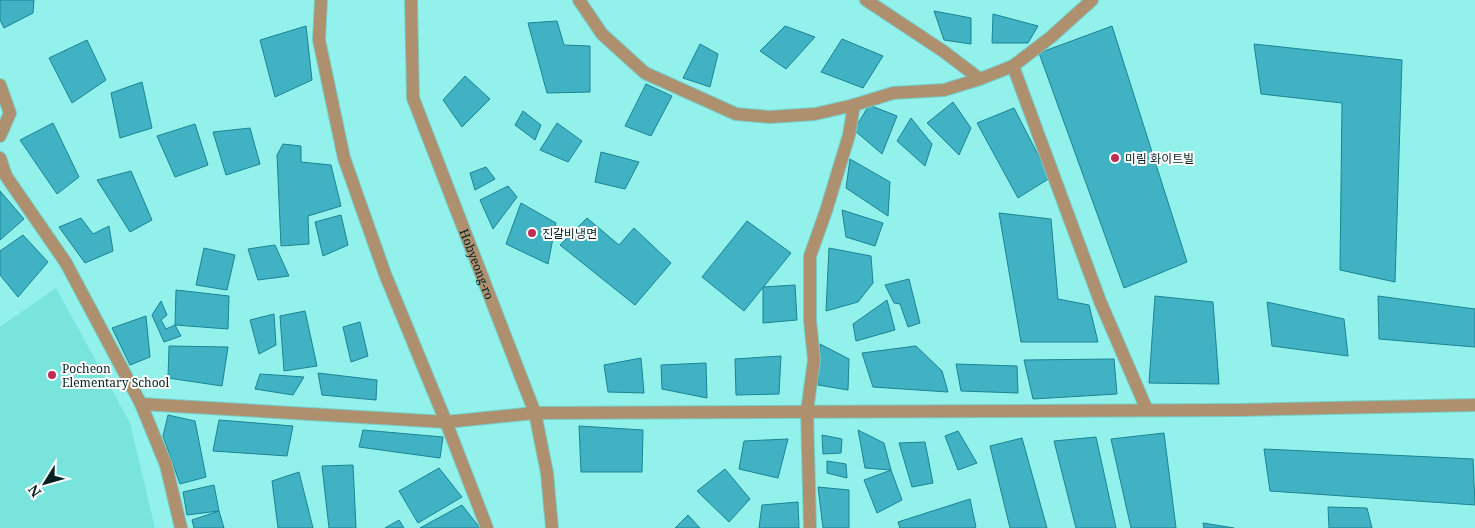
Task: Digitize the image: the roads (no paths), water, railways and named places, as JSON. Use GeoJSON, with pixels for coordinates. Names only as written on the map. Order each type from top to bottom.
{"type":"FeatureCollection","features":[{"type":"Feature","properties":{"kind":"street"},"geometry":{"type":"LineString","coordinates":[[321,0],[319,40],[344,158],[385,274],[487,528]]}},
{"type":"Feature","properties":{"kind":"street","name":"Hobyeong-ro"},"geometry":{"type":"LineString","coordinates":[[411,0],[413,98],[535,413],[548,473],[552,528]]}},
{"type":"Feature","properties":{"kind":"street"},"geometry":{"type":"LineString","coordinates":[[579,0],[602,34],[645,72],[736,114],[770,116],[815,114],[854,106],[892,93],[944,90],[980,78],[1013,66],[1051,37],[1092,0]]}},
{"type":"Feature","properties":{"kind":"street"},"geometry":{"type":"LineString","coordinates":[[866,0],[980,78]]}},
{"type":"Feature","properties":{"kind":"street"},"geometry":{"type":"LineString","coordinates":[[1013,66],[1100,302],[1147,410]]}},
{"type":"Feature","properties":{"kind":"street"},"geometry":{"type":"LineString","coordinates":[[0,86],[10,113],[0,136]]}},
{"type":"Feature","properties":{"kind":"street"},"geometry":{"type":"LineString","coordinates":[[810,528],[808,411],[814,360],[810,320],[810,256],[849,135],[854,106]]}},
{"type":"Feature","properties":{"kind":"street"},"geometry":{"type":"LineString","coordinates":[[0,158],[6,176],[66,263],[141,404],[166,465],[181,528]]}},
{"type":"Feature","properties":{"kind":"street"},"geometry":{"type":"LineString","coordinates":[[141,404],[446,422],[535,413],[1248,410],[1475,405]]}},
{"type":"Feature","properties":{"kind":"place","name":"미림 화이트빌"},"geometry":{"type":"Point","coordinates":[1115,158]}},
{"type":"Feature","properties":{"kind":"place","name":"진갈비냉면"},"geometry":{"type":"Point","coordinates":[532,233]}},
{"type":"Feature","properties":{"kind":"place","name":"Pocheon Elementary School"},"geometry":{"type":"Point","coordinates":[52,375]}}]}
